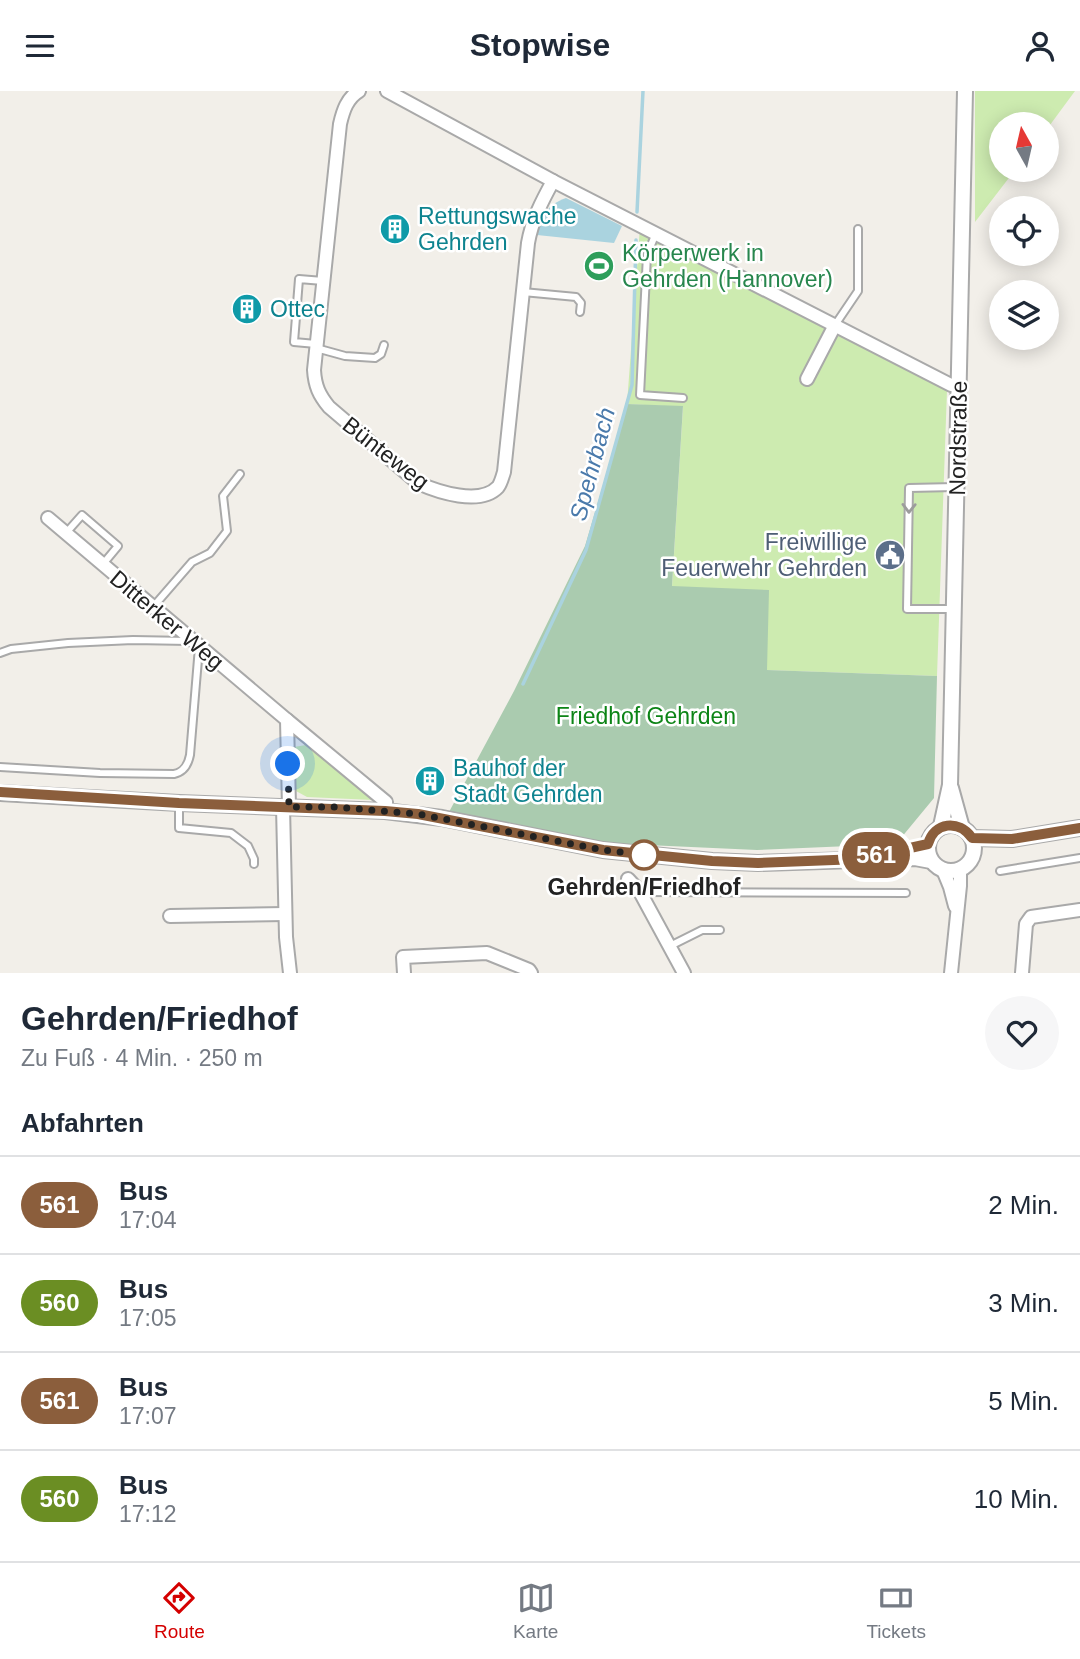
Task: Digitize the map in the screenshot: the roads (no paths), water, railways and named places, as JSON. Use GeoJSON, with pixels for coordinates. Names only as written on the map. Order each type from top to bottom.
{"type":"FeatureCollection","features":[{"type":"Feature","properties":{"kind":"street","name":"Bünteweg"},"geometry":{"type":"LineString","coordinates":[[359,91],[344,109],[340,124],[314,370],[315,384],[329,407],[418,483],[435,491],[479,496],[492,493],[500,485],[504,472],[531,227],[553,181]]}},
{"type":"Feature","properties":{"kind":"street"},"geometry":{"type":"LineString","coordinates":[[387,91],[553,181],[951,385],[959,385]]}},
{"type":"Feature","properties":{"kind":"street","name":"Nordstraße"},"geometry":{"type":"LineString","coordinates":[[942,826],[950,785],[965,91]]}},
{"type":"Feature","properties":{"kind":"street"},"geometry":{"type":"LineString","coordinates":[[807,379],[835,325]]}},
{"type":"Feature","properties":{"kind":"street","name":"Ditterker Weg"},"geometry":{"type":"LineString","coordinates":[[48,518],[386,802],[385,811]]}},
{"type":"Feature","properties":{"kind":"street"},"geometry":{"type":"LineString","coordinates":[[287,720],[285,914],[290,973]]}},
{"type":"Feature","properties":{"kind":"street","name":"Nordstraße"},"geometry":{"type":"LineString","coordinates":[[950,785],[967,833]]}},
{"type":"Feature","properties":{"kind":"street"},"geometry":{"type":"LineString","coordinates":[[0,793],[385,811],[430,816],[603,850],[758,863],[915,858],[931,861],[949,871],[968,864],[974,845],[967,833],[956,825],[942,826],[930,836],[928,851],[931,861]]}},
{"type":"Feature","properties":{"kind":"street"},"geometry":{"type":"LineString","coordinates":[[973,854],[1012,839],[1080,828]]}},
{"type":"Feature","properties":{"kind":"street"},"geometry":{"type":"LineString","coordinates":[[967,833],[1012,839]]}},
{"type":"Feature","properties":{"kind":"street"},"geometry":{"type":"LineString","coordinates":[[860,859],[928,844]]}},
{"type":"Feature","properties":{"kind":"street"},"geometry":{"type":"LineString","coordinates":[[951,973],[961,886],[960,869]]}},
{"type":"Feature","properties":{"kind":"street"},"geometry":{"type":"LineString","coordinates":[[943,870],[957,912]]}},
{"type":"Feature","properties":{"kind":"street"},"geometry":{"type":"LineString","coordinates":[[628,879],[640,892],[683,973]]}},
{"type":"Feature","properties":{"kind":"street"},"geometry":{"type":"LineString","coordinates":[[1022,973],[1026,924],[1031,917],[1080,910]]}},
{"type":"Feature","properties":{"kind":"street"},"geometry":{"type":"LineString","coordinates":[[170,916],[285,914]]}},
{"type":"Feature","properties":{"kind":"street"},"geometry":{"type":"LineString","coordinates":[[404,973],[403,957],[487,953],[531,973]]}},
{"type":"Feature","properties":{"kind":"lane"},"geometry":{"type":"LineString","coordinates":[[835,325],[858,291],[858,229]]}},
{"type":"Feature","properties":{"kind":"lane"},"geometry":{"type":"LineString","coordinates":[[656,233],[647,255],[640,395],[683,398]]}},
{"type":"Feature","properties":{"kind":"lane"},"geometry":{"type":"LineString","coordinates":[[323,281],[299,279],[293,342],[317,346],[333,354],[375,358],[381,354],[384,345]]}},
{"type":"Feature","properties":{"kind":"lane"},"geometry":{"type":"LineString","coordinates":[[523,292],[576,297],[581,303],[580,312]]}},
{"type":"Feature","properties":{"kind":"lane"},"geometry":{"type":"LineString","coordinates":[[153,607],[192,562],[210,553],[227,531],[223,496],[240,474]]}},
{"type":"Feature","properties":{"kind":"lane"},"geometry":{"type":"LineString","coordinates":[[954,609],[907,609],[909,488],[957,488]]}},
{"type":"Feature","properties":{"kind":"lane"},"geometry":{"type":"LineString","coordinates":[[66,533],[82,515],[109,538],[118,546],[103,565]]}},
{"type":"Feature","properties":{"kind":"lane"},"geometry":{"type":"LineString","coordinates":[[0,653],[11,649],[68,643],[133,640],[196,644],[190,755],[188,764],[180,773],[100,773],[0,767]]}},
{"type":"Feature","properties":{"kind":"lane"},"geometry":{"type":"LineString","coordinates":[[179,803],[179,828],[231,833],[248,846],[254,864]]}},
{"type":"Feature","properties":{"kind":"lane"},"geometry":{"type":"LineString","coordinates":[[1000,871],[1080,858]]}},
{"type":"Feature","properties":{"kind":"lane"},"geometry":{"type":"LineString","coordinates":[[640,892],[906,893]]}},
{"type":"Feature","properties":{"kind":"lane"},"geometry":{"type":"LineString","coordinates":[[670,946],[702,930],[720,930]]}},
{"type":"Feature","properties":{"kind":"water"},"geometry":{"type":"Polygon","coordinates":[[[566,198],[622,226],[614,243],[537,235],[546,212],[566,198]]]}},
{"type":"Feature","properties":{"kind":"waterway","name":"Spehrbach"},"geometry":{"type":"LineString","coordinates":[[637,212],[643,91]]}},
{"type":"Feature","properties":{"kind":"waterway","name":"Spehrbach"},"geometry":{"type":"LineString","coordinates":[[523,684],[586,550],[632,385],[636,240]]}},
{"type":"Feature","properties":{"kind":"place","name":"Rettungswache Gehrden"},"geometry":{"type":"Point","coordinates":[395,229]}},
{"type":"Feature","properties":{"kind":"place","name":"Körperwerk in Gehrden (Hannover)"},"geometry":{"type":"Point","coordinates":[599,266]}},
{"type":"Feature","properties":{"kind":"place","name":"Ottec"},"geometry":{"type":"Point","coordinates":[247,309]}},
{"type":"Feature","properties":{"kind":"place","name":"Freiwillige Feuerwehr Gehrden"},"geometry":{"type":"Point","coordinates":[890,555]}},
{"type":"Feature","properties":{"kind":"place","name":"Bauhof der Stadt Gehrden"},"geometry":{"type":"Point","coordinates":[430,781]}},
{"type":"Feature","properties":{"kind":"place","name":"Gehrden/Friedhof"},"geometry":{"type":"Point","coordinates":[644,855]}},
{"type":"Feature","properties":{"kind":"park label","name":"Friedhof Gehrden"},"geometry":{"type":"Point","coordinates":[646,716]}}]}
